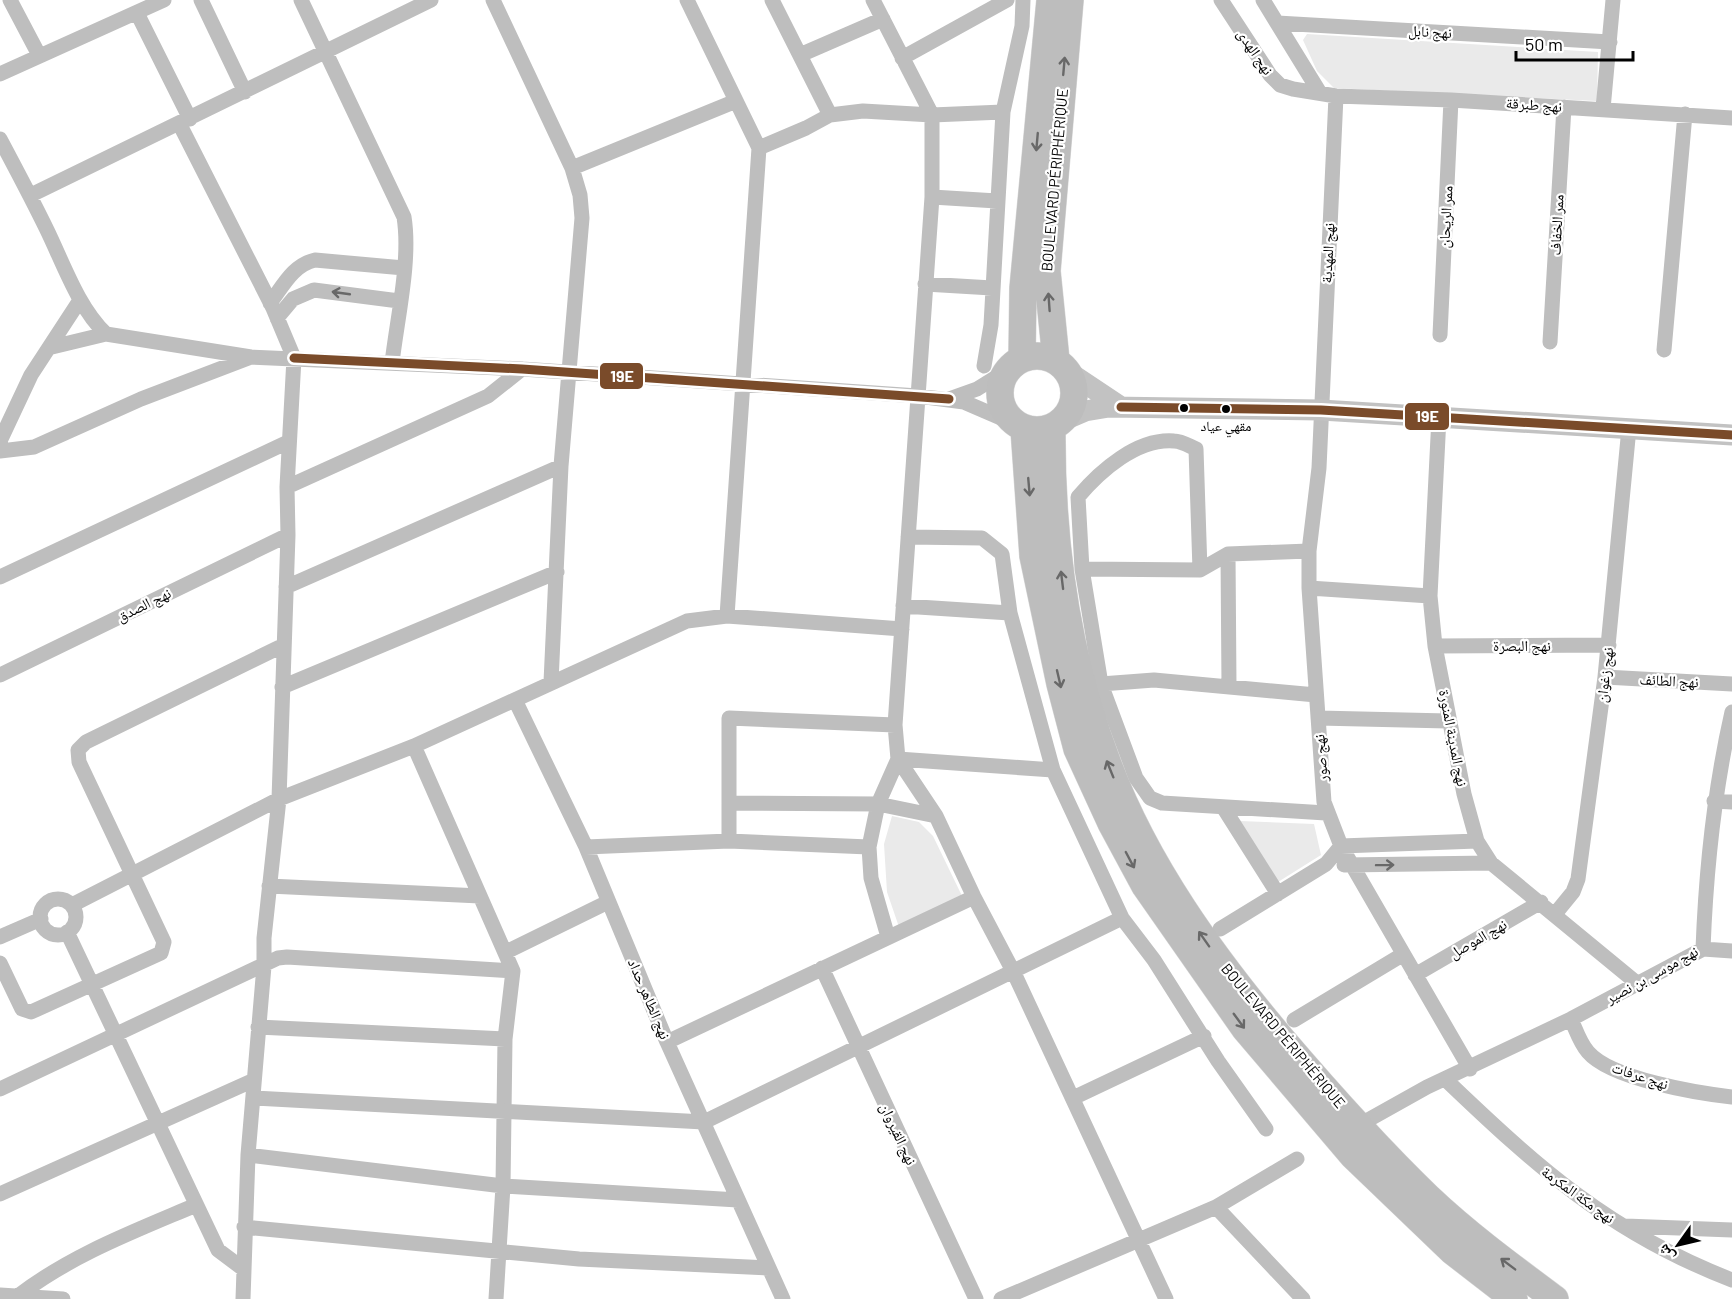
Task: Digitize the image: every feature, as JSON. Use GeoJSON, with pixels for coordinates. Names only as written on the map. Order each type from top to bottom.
{"type":"FeatureCollection","features":[{"type":"Feature","properties":{"kind":"highway","name":"BOULEVARD PÉRIPHÉRIQUE"},"geometry":{"type":"LineString","coordinates":[[1004,365],[1023,288],[1050,0]]}},
{"type":"Feature","properties":{"kind":"highway","name":"BOULEVARD PÉRIPHÉRIQUE"},"geometry":{"type":"LineString","coordinates":[[1061,366],[1047,271],[1070,0]]}},
{"type":"Feature","properties":{"kind":"highway"},"geometry":{"type":"LineString","coordinates":[[1045,356],[1061,366],[1073,383],[1074,396],[1071,409],[1058,424],[1038,431],[1019,426],[1006,416],[999,393],[1004,365],[1045,356]]}},
{"type":"Feature","properties":{"kind":"highway","name":"BOULEVARD PÉRIPHÉRIQUE"},"geometry":{"type":"LineString","coordinates":[[1058,424],[1053,489],[1061,581],[1071,638],[1108,764],[1131,818],[1156,863],[1180,903],[1239,988],[1330,1096],[1429,1197],[1500,1258],[1555,1299]]}},
{"type":"Feature","properties":{"kind":"highway","name":"BOULEVARD PÉRIPHÉRIQUE"},"geometry":{"type":"LineString","coordinates":[[1019,426],[1033,556],[1060,684],[1077,748],[1111,823],[1144,886],[1245,1029],[1353,1156],[1452,1251],[1514,1299]]}},
{"type":"Feature","properties":{"kind":"street"},"geometry":{"type":"LineString","coordinates":[[10,0],[39,55]]}},
{"type":"Feature","properties":{"kind":"street"},"geometry":{"type":"LineString","coordinates":[[0,74],[164,0]]}},
{"type":"Feature","properties":{"kind":"street"},"geometry":{"type":"LineString","coordinates":[[201,0],[245,92]]}},
{"type":"Feature","properties":{"kind":"street"},"geometry":{"type":"LineString","coordinates":[[301,0],[399,201],[407,232],[392,363]]}},
{"type":"Feature","properties":{"kind":"street"},"geometry":{"type":"LineString","coordinates":[[31,195],[185,122],[431,0]]}},
{"type":"Feature","properties":{"kind":"street"},"geometry":{"type":"LineString","coordinates":[[493,0],[572,168],[580,195],[582,218],[561,466],[552,682]]}},
{"type":"Feature","properties":{"kind":"street"},"geometry":{"type":"LineString","coordinates":[[687,0],[759,148],[727,616]]}},
{"type":"Feature","properties":{"kind":"street"},"geometry":{"type":"LineString","coordinates":[[772,0],[830,115]]}},
{"type":"Feature","properties":{"kind":"street"},"geometry":{"type":"LineString","coordinates":[[902,58],[1007,0]]}},
{"type":"Feature","properties":{"kind":"street"},"geometry":{"type":"LineString","coordinates":[[950,399],[977,389],[1004,365],[991,325],[992,288],[1003,112],[1022,26],[1023,0]]}},
{"type":"Feature","properties":{"kind":"street","name":"نهج الهدى"},"geometry":{"type":"LineString","coordinates":[[1221,0],[1270,75],[1286,87],[1336,96]]}},
{"type":"Feature","properties":{"kind":"street"},"geometry":{"type":"LineString","coordinates":[[1263,0],[1320,93]]}},
{"type":"Feature","properties":{"kind":"street"},"geometry":{"type":"LineString","coordinates":[[1604,109],[1613,0]]}},
{"type":"Feature","properties":{"kind":"street"},"geometry":{"type":"LineString","coordinates":[[875,1],[932,115],[932,197],[895,725],[898,759],[936,816],[974,897],[1014,973],[1166,1299]]}},
{"type":"Feature","properties":{"kind":"street"},"geometry":{"type":"LineString","coordinates":[[137,12],[294,358],[286,487],[288,536],[282,646],[279,799],[264,938],[264,966],[248,1155],[242,1268],[243,1299]]}},
{"type":"Feature","properties":{"kind":"street"},"geometry":{"type":"LineString","coordinates":[[800,55],[883,19]]}},
{"type":"Feature","properties":{"kind":"street","name":"نهج نابل"},"geometry":{"type":"LineString","coordinates":[[1277,23],[1610,42]]}},
{"type":"Feature","properties":{"kind":"street","name":"نهج طبرقة"},"geometry":{"type":"LineString","coordinates":[[1336,96],[1451,100],[1732,118]]}},
{"type":"Feature","properties":{"kind":"street","name":"نهج المهدية"},"geometry":{"type":"LineString","coordinates":[[1321,411],[1336,96]]}},
{"type":"Feature","properties":{"kind":"street","name":"ممر الريحان"},"geometry":{"type":"LineString","coordinates":[[1440,335],[1451,100]]}},
{"type":"Feature","properties":{"kind":"street"},"geometry":{"type":"LineString","coordinates":[[572,168],[736,101]]}},
{"type":"Feature","properties":{"kind":"street","name":"ممر الخفاف"},"geometry":{"type":"LineString","coordinates":[[1550,342],[1564,107]]}},
{"type":"Feature","properties":{"kind":"street"},"geometry":{"type":"LineString","coordinates":[[759,148],[830,115],[864,111],[932,115],[1003,112]]}},
{"type":"Feature","properties":{"kind":"street"},"geometry":{"type":"LineString","coordinates":[[1664,350],[1685,114]]}},
{"type":"Feature","properties":{"kind":"street"},"geometry":{"type":"LineString","coordinates":[[0,139],[31,195],[80,300],[92,321],[106,334]]}},
{"type":"Feature","properties":{"kind":"street"},"geometry":{"type":"LineString","coordinates":[[932,197],[997,201]]}},
{"type":"Feature","properties":{"kind":"street"},"geometry":{"type":"LineString","coordinates":[[270,303],[297,267],[305,262],[315,260],[404,268]]}},
{"type":"Feature","properties":{"kind":"street"},"geometry":{"type":"LineString","coordinates":[[925,284],[992,288]]}},
{"type":"Feature","properties":{"kind":"street"},"geometry":{"type":"LineString","coordinates":[[277,318],[293,299],[314,290],[399,301]]}},
{"type":"Feature","properties":{"kind":"street"},"geometry":{"type":"LineString","coordinates":[[0,441],[31,375],[52,347],[80,300]]}},
{"type":"Feature","properties":{"kind":"street"},"geometry":{"type":"LineString","coordinates":[[52,347],[106,334],[250,357],[522,369],[918,396],[950,399],[979,406],[1019,426]]}},
{"type":"Feature","properties":{"kind":"street"},"geometry":{"type":"LineString","coordinates":[[0,451],[34,447],[141,399],[250,357]]}},
{"type":"Feature","properties":{"kind":"street"},"geometry":{"type":"LineString","coordinates":[[1061,366],[1121,407]]}},
{"type":"Feature","properties":{"kind":"street"},"geometry":{"type":"LineString","coordinates":[[286,487],[488,396],[522,369]]}},
{"type":"Feature","properties":{"kind":"street"},"geometry":{"type":"LineString","coordinates":[[1058,424],[1096,409],[1121,407],[1321,411],[1732,435]]}},
{"type":"Feature","properties":{"kind":"street","name":"نهج صور"},"geometry":{"type":"LineString","coordinates":[[1321,411],[1319,468],[1309,550],[1309,588],[1326,813],[1341,846],[1402,955],[1470,1069]]}},
{"type":"Feature","properties":{"kind":"street","name":"نهج المدينة المنورة"},"geometry":{"type":"LineString","coordinates":[[1439,417],[1430,596],[1435,646],[1448,721],[1477,841],[1491,863],[1638,984]]}},
{"type":"Feature","properties":{"kind":"street","name":"نهج زغوان"},"geometry":{"type":"LineString","coordinates":[[1555,914],[1572,892],[1578,879],[1609,645],[1629,428]]}},
{"type":"Feature","properties":{"kind":"street"},"geometry":{"type":"LineString","coordinates":[[1200,570],[1196,449],[1173,440],[1148,444],[1124,457],[1089,484],[1078,497],[1082,569],[1101,684],[1136,778],[1150,798],[1162,803],[1326,813]]}},
{"type":"Feature","properties":{"kind":"street"},"geometry":{"type":"LineString","coordinates":[[0,577],[288,442]]}},
{"type":"Feature","properties":{"kind":"street"},"geometry":{"type":"LineString","coordinates":[[286,587],[561,466]]}},
{"type":"Feature","properties":{"kind":"street","name":"نهج الصدق"},"geometry":{"type":"LineString","coordinates":[[0,675],[288,536]]}},
{"type":"Feature","properties":{"kind":"street"},"geometry":{"type":"LineString","coordinates":[[908,537],[982,538],[1002,554],[1010,613],[1053,770],[1122,918],[1154,960],[1218,1061],[1266,1129]]}},
{"type":"Feature","properties":{"kind":"street"},"geometry":{"type":"LineString","coordinates":[[1082,569],[1200,570],[1227,554],[1309,550]]}},
{"type":"Feature","properties":{"kind":"street"},"geometry":{"type":"LineString","coordinates":[[1227,554],[1229,686]]}},
{"type":"Feature","properties":{"kind":"street"},"geometry":{"type":"LineString","coordinates":[[282,687],[557,572]]}},
{"type":"Feature","properties":{"kind":"street"},"geometry":{"type":"LineString","coordinates":[[1309,588],[1430,596]]}},
{"type":"Feature","properties":{"kind":"street"},"geometry":{"type":"LineString","coordinates":[[903,606],[1010,613]]}},
{"type":"Feature","properties":{"kind":"street"},"geometry":{"type":"LineString","coordinates":[[72,905],[279,799],[414,746],[687,621],[727,616],[902,629]]}},
{"type":"Feature","properties":{"kind":"street","name":"نهج البصرة"},"geometry":{"type":"LineString","coordinates":[[1435,646],[1609,645]]}},
{"type":"Feature","properties":{"kind":"street"},"geometry":{"type":"LineString","coordinates":[[0,963],[20,1005],[26,1012],[35,1011],[164,950],[164,942],[77,756],[81,746],[282,646]]}},
{"type":"Feature","properties":{"kind":"street","name":"نهج الطائف"},"geometry":{"type":"LineString","coordinates":[[1605,677],[1732,684]]}},
{"type":"Feature","properties":{"kind":"street"},"geometry":{"type":"LineString","coordinates":[[1101,684],[1154,680],[1316,695]]}},
{"type":"Feature","properties":{"kind":"street","name":"نهج الطاهر حداد"},"geometry":{"type":"LineString","coordinates":[[514,700],[586,847],[667,1042],[783,1299]]}},
{"type":"Feature","properties":{"kind":"street","name":"نهج موسى بن نصير"},"geometry":{"type":"LineString","coordinates":[[1368,1120],[1420,1091],[1571,1019],[1703,949],[1706,872],[1714,801],[1732,712]]}},
{"type":"Feature","properties":{"kind":"street"},"geometry":{"type":"LineString","coordinates":[[729,841],[729,718],[895,725]]}},
{"type":"Feature","properties":{"kind":"street"},"geometry":{"type":"LineString","coordinates":[[1318,718],[1448,721]]}},
{"type":"Feature","properties":{"kind":"street"},"geometry":{"type":"LineString","coordinates":[[414,746],[513,971],[505,1039],[502,1110],[503,1186],[496,1299]]}},
{"type":"Feature","properties":{"kind":"street"},"geometry":{"type":"LineString","coordinates":[[898,759],[1053,770]]}},
{"type":"Feature","properties":{"kind":"street"},"geometry":{"type":"LineString","coordinates":[[888,937],[871,878],[869,846],[878,804],[898,759]]}},
{"type":"Feature","properties":{"kind":"street"},"geometry":{"type":"LineString","coordinates":[[1714,801],[1732,802]]}},
{"type":"Feature","properties":{"kind":"street"},"geometry":{"type":"LineString","coordinates":[[729,803],[878,804],[936,816]]}},
{"type":"Feature","properties":{"kind":"street"},"geometry":{"type":"LineString","coordinates":[[1223,807],[1278,894]]}},
{"type":"Feature","properties":{"kind":"street"},"geometry":{"type":"LineString","coordinates":[[586,847],[729,841],[869,846]]}},
{"type":"Feature","properties":{"kind":"street"},"geometry":{"type":"LineString","coordinates":[[1220,929],[1326,864],[1341,846],[1477,841]]}},
{"type":"Feature","properties":{"kind":"street"},"geometry":{"type":"LineString","coordinates":[[1326,864],[1352,866],[1491,863]]}},
{"type":"Feature","properties":{"kind":"street"},"geometry":{"type":"LineString","coordinates":[[269,886],[480,896]]}},
{"type":"Feature","properties":{"kind":"street"},"geometry":{"type":"LineString","coordinates":[[667,1042],[974,897]]}},
{"type":"Feature","properties":{"kind":"street"},"geometry":{"type":"LineString","coordinates":[[62,899],[72,905],[75,923],[67,932],[51,933],[41,919],[43,908],[51,900],[62,899]]}},
{"type":"Feature","properties":{"kind":"street"},"geometry":{"type":"LineString","coordinates":[[506,952],[608,902]]}},
{"type":"Feature","properties":{"kind":"street","name":"نهج الموصل"},"geometry":{"type":"LineString","coordinates":[[1415,975],[1541,902]]}},
{"type":"Feature","properties":{"kind":"street"},"geometry":{"type":"LineString","coordinates":[[254,1098],[704,1122],[1014,973],[1122,918]]}},
{"type":"Feature","properties":{"kind":"street"},"geometry":{"type":"LineString","coordinates":[[0,937],[41,919]]}},
{"type":"Feature","properties":{"kind":"street"},"geometry":{"type":"LineString","coordinates":[[67,932],[218,1250],[242,1268]]}},
{"type":"Feature","properties":{"kind":"street"},"geometry":{"type":"LineString","coordinates":[[1703,949],[1732,951]]}},
{"type":"Feature","properties":{"kind":"street"},"geometry":{"type":"LineString","coordinates":[[1294,1020],[1402,955]]}},
{"type":"Feature","properties":{"kind":"street"},"geometry":{"type":"LineString","coordinates":[[0,1089],[287,957],[513,971]]}},
{"type":"Feature","properties":{"kind":"street","name":"نهج القيروان"},"geometry":{"type":"LineString","coordinates":[[822,968],[976,1299]]}},
{"type":"Feature","properties":{"kind":"street","name":"نهج عرفات"},"geometry":{"type":"LineString","coordinates":[[1571,1019],[1584,1047],[1599,1062],[1649,1081],[1732,1096]]}},
{"type":"Feature","properties":{"kind":"street"},"geometry":{"type":"LineString","coordinates":[[258,1027],[505,1039]]}},
{"type":"Feature","properties":{"kind":"street"},"geometry":{"type":"LineString","coordinates":[[1073,1098],[1204,1036]]}},
{"type":"Feature","properties":{"kind":"street","name":"نهج مكة المكرمة"},"geometry":{"type":"LineString","coordinates":[[1445,1079],[1554,1179],[1622,1226],[1666,1252],[1732,1280]]}},
{"type":"Feature","properties":{"kind":"street"},"geometry":{"type":"LineString","coordinates":[[0,1194],[254,1080]]}},
{"type":"Feature","properties":{"kind":"street"},"geometry":{"type":"LineString","coordinates":[[248,1155],[503,1186],[738,1200]]}},
{"type":"Feature","properties":{"kind":"street"},"geometry":{"type":"LineString","coordinates":[[1001,1299],[1216,1207],[1297,1159]]}},
{"type":"Feature","properties":{"kind":"street"},"geometry":{"type":"LineString","coordinates":[[18,1296],[42,1277],[99,1246],[196,1205]]}},
{"type":"Feature","properties":{"kind":"street"},"geometry":{"type":"LineString","coordinates":[[1216,1207],[1303,1299]]}},
{"type":"Feature","properties":{"kind":"street"},"geometry":{"type":"LineString","coordinates":[[1622,1226],[1732,1230]]}},
{"type":"Feature","properties":{"kind":"street"},"geometry":{"type":"LineString","coordinates":[[244,1227],[579,1258],[769,1268]]}},
{"type":"Feature","properties":{"kind":"street"},"geometry":{"type":"LineString","coordinates":[[0,1295],[63,1299]]}},
{"type":"Feature","properties":{"kind":"shaded area"},"geometry":{"type":"Polygon","coordinates":[[[1307,34],[1598,52],[1597,101],[1334,88],[1317,71],[1303,40],[1307,34]]]}},
{"type":"Feature","properties":{"kind":"shaded area"},"geometry":{"type":"Polygon","coordinates":[[[892,816],[919,822],[933,836],[963,898],[899,927],[887,892],[884,844],[892,816]]]}},
{"type":"Feature","properties":{"kind":"shaded area"},"geometry":{"type":"Polygon","coordinates":[[[1240,821],[1314,824],[1321,855],[1278,882],[1240,821]]]}},
{"type":"Feature","properties":{"kind":"transit line","name":"19E"},"geometry":{"type":"LineString","coordinates":[[294,358],[522,369],[949,399]]}},
{"type":"Feature","properties":{"kind":"transit line","name":"19E"},"geometry":{"type":"LineString","coordinates":[[1121,407],[1321,410],[1732,435]]}},
{"type":"Feature","properties":{"kind":"place","name":"مقهي عياد"},"geometry":{"type":"Point","coordinates":[1226,409]}}]}
